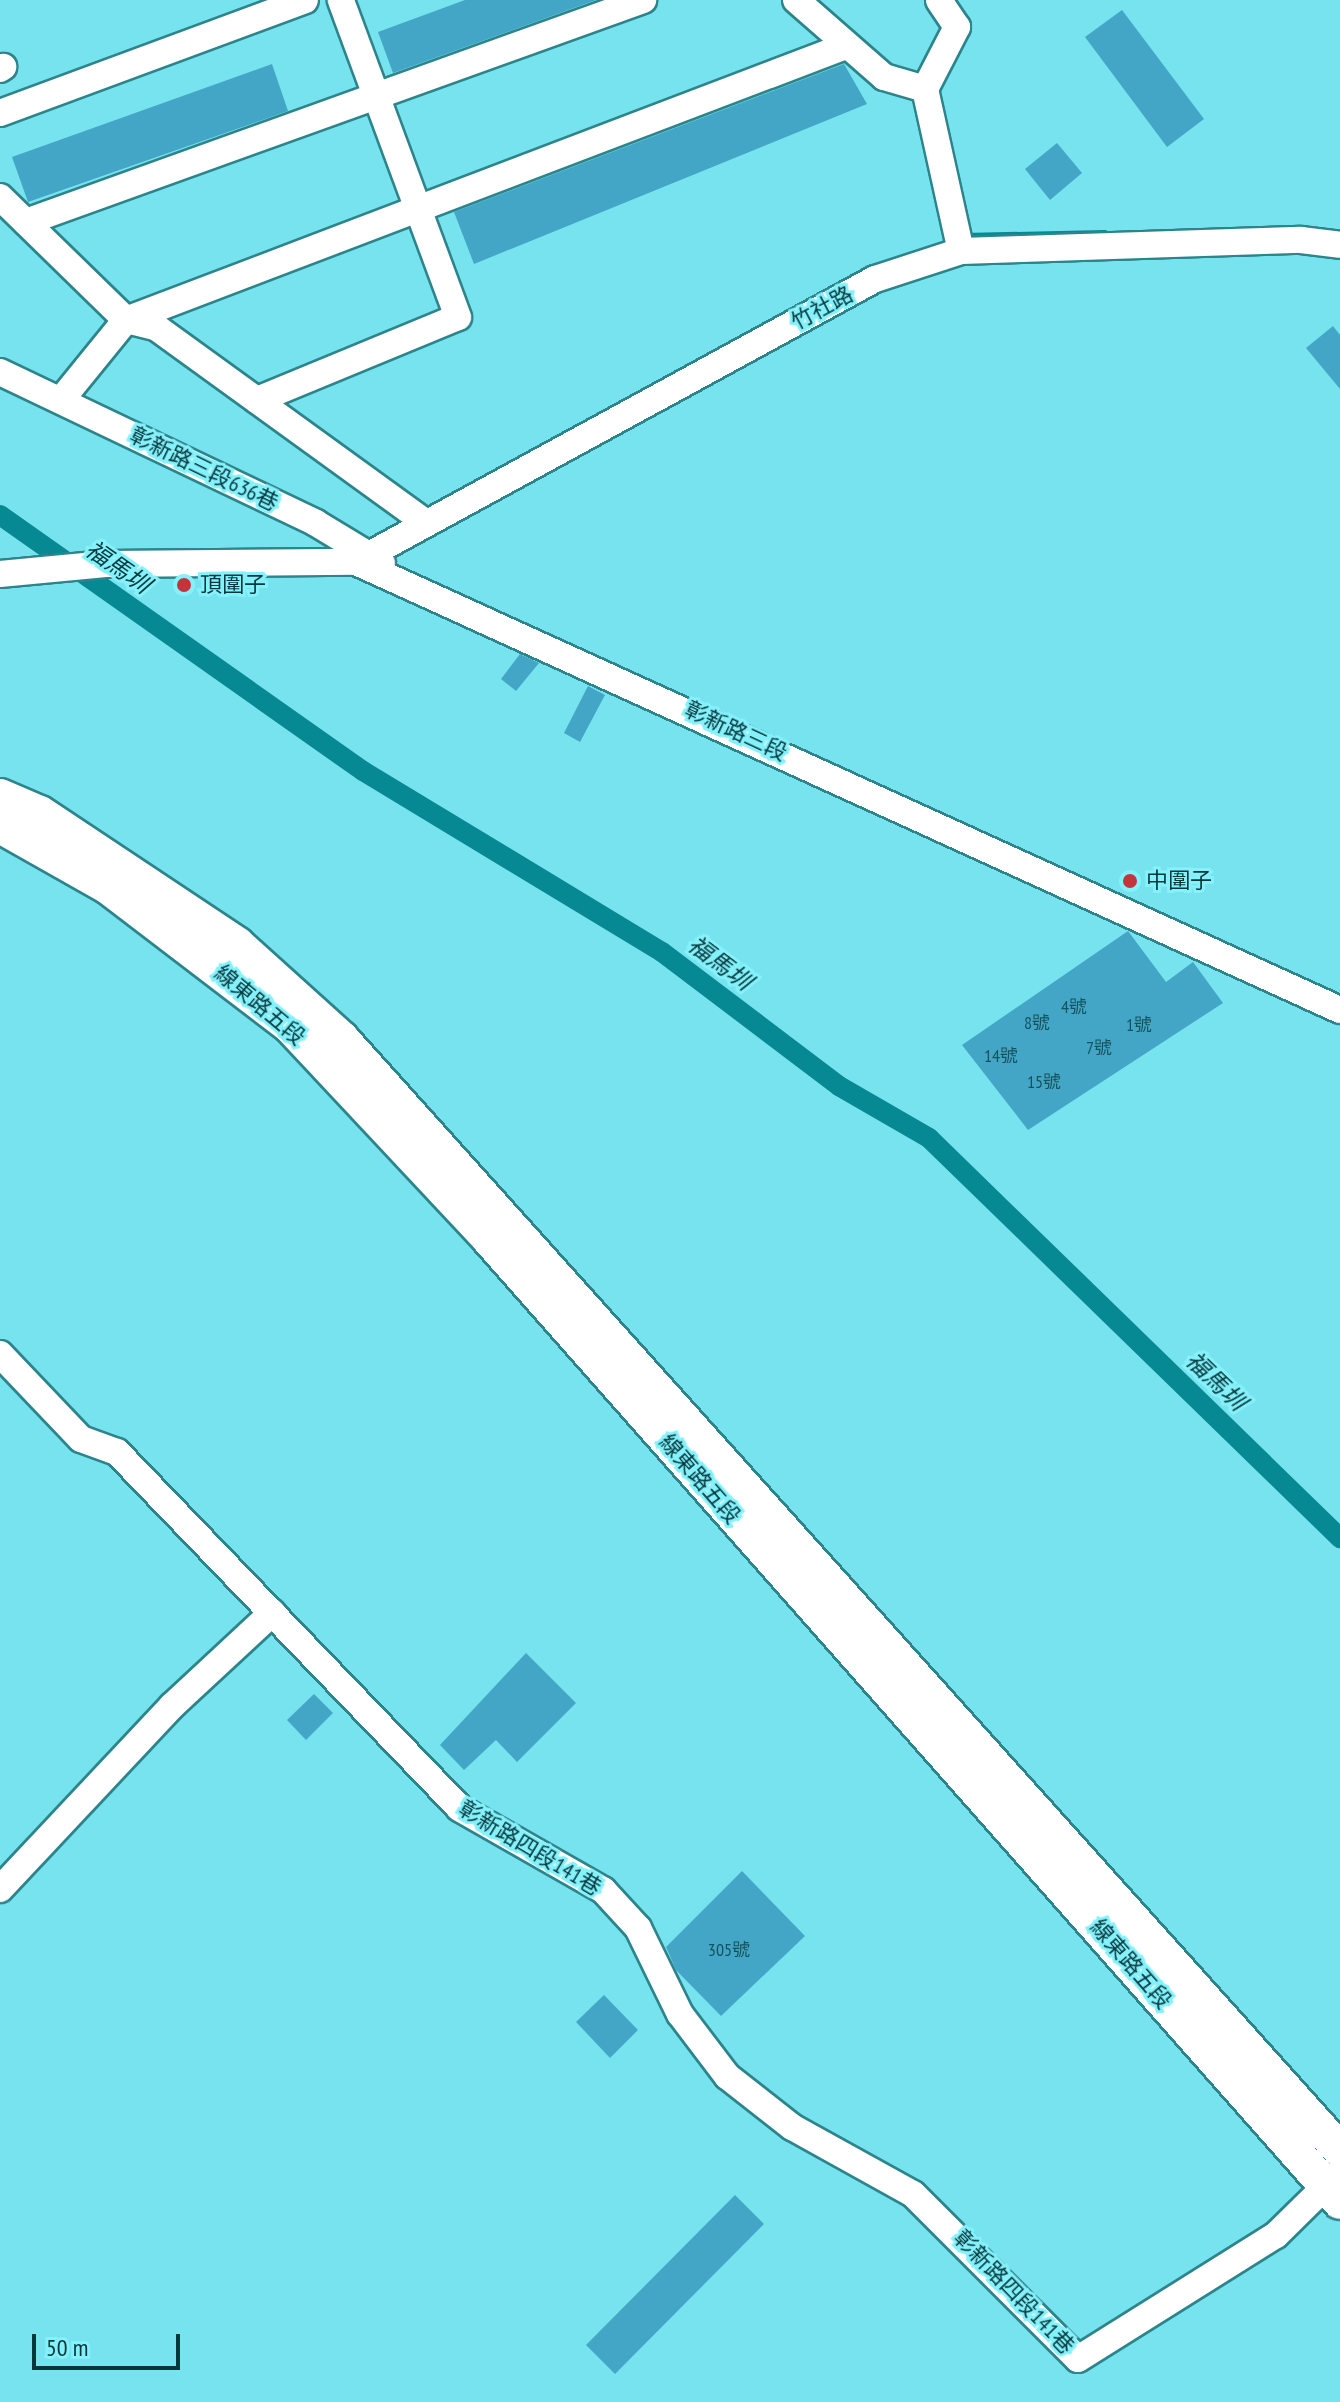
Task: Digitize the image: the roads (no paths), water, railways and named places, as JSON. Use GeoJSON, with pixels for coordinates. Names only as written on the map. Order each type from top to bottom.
{"type":"FeatureCollection","features":[{"type":"Feature","properties":{"kind":"main road","name":"線東路五段"},"geometry":{"type":"LineString","coordinates":[[0,796],[40,813],[237,944],[342,1039],[1340,2150]]}},
{"type":"Feature","properties":{"kind":"main road","name":"線東路五段"},"geometry":{"type":"LineString","coordinates":[[0,826],[108,887],[290,1026],[499,1251],[1336,2188]]}},
{"type":"Feature","properties":{"kind":"street"},"geometry":{"type":"LineString","coordinates":[[0,113],[305,0]]}},
{"type":"Feature","properties":{"kind":"street"},"geometry":{"type":"LineString","coordinates":[[257,400],[458,317],[341,0]]}},
{"type":"Feature","properties":{"kind":"street"},"geometry":{"type":"LineString","coordinates":[[26,222],[643,0]]}},
{"type":"Feature","properties":{"kind":"street"},"geometry":{"type":"LineString","coordinates":[[796,0],[843,47],[884,77],[925,89]]}},
{"type":"Feature","properties":{"kind":"street"},"geometry":{"type":"LineString","coordinates":[[939,0],[957,27],[925,89],[961,251]]}},
{"type":"Feature","properties":{"kind":"street"},"geometry":{"type":"LineString","coordinates":[[61,400],[126,320],[417,203],[843,47]]}},
{"type":"Feature","properties":{"kind":"street"},"geometry":{"type":"LineString","coordinates":[[0,197],[126,320],[157,328],[426,523]]}},
{"type":"Feature","properties":{"kind":"street","name":"竹社路"},"geometry":{"type":"LineString","coordinates":[[364,558],[875,279],[961,251],[1301,240],[1340,245]]}},
{"type":"Feature","properties":{"kind":"street","name":"彰新路三段636巷"},"geometry":{"type":"LineString","coordinates":[[0,372],[61,400],[399,579]]}},
{"type":"Feature","properties":{"kind":"street"},"geometry":{"type":"LineString","coordinates":[[0,574],[106,564],[364,558]]}},
{"type":"Feature","properties":{"kind":"street","name":"彰新路三段"},"geometry":{"type":"LineString","coordinates":[[399,579],[1340,1010]]}},
{"type":"Feature","properties":{"kind":"street","name":"彰新路四段141巷"},"geometry":{"type":"LineString","coordinates":[[0,1354],[81,1439],[117,1452],[459,1808],[603,1890],[638,1928],[680,2014],[727,2076],[792,2127],[913,2194],[1078,2359],[1276,2235],[1336,2188]]}},
{"type":"Feature","properties":{"kind":"street"},"geometry":{"type":"LineString","coordinates":[[0,1889],[172,1706],[272,1613]]}},
{"type":"Feature","properties":{"kind":"waterway"},"geometry":{"type":"LineString","coordinates":[[964,236],[1105,233]]}},
{"type":"Feature","properties":{"kind":"waterway","name":"福馬圳"},"geometry":{"type":"LineString","coordinates":[[0,515],[363,771],[662,952],[839,1086],[929,1138],[1340,1538]]}},
{"type":"Feature","properties":{"kind":"place","name":"頂圍子"},"geometry":{"type":"Point","coordinates":[184,585]}},
{"type":"Feature","properties":{"kind":"place","name":"中圍子"},"geometry":{"type":"Point","coordinates":[1130,881]}}]}
